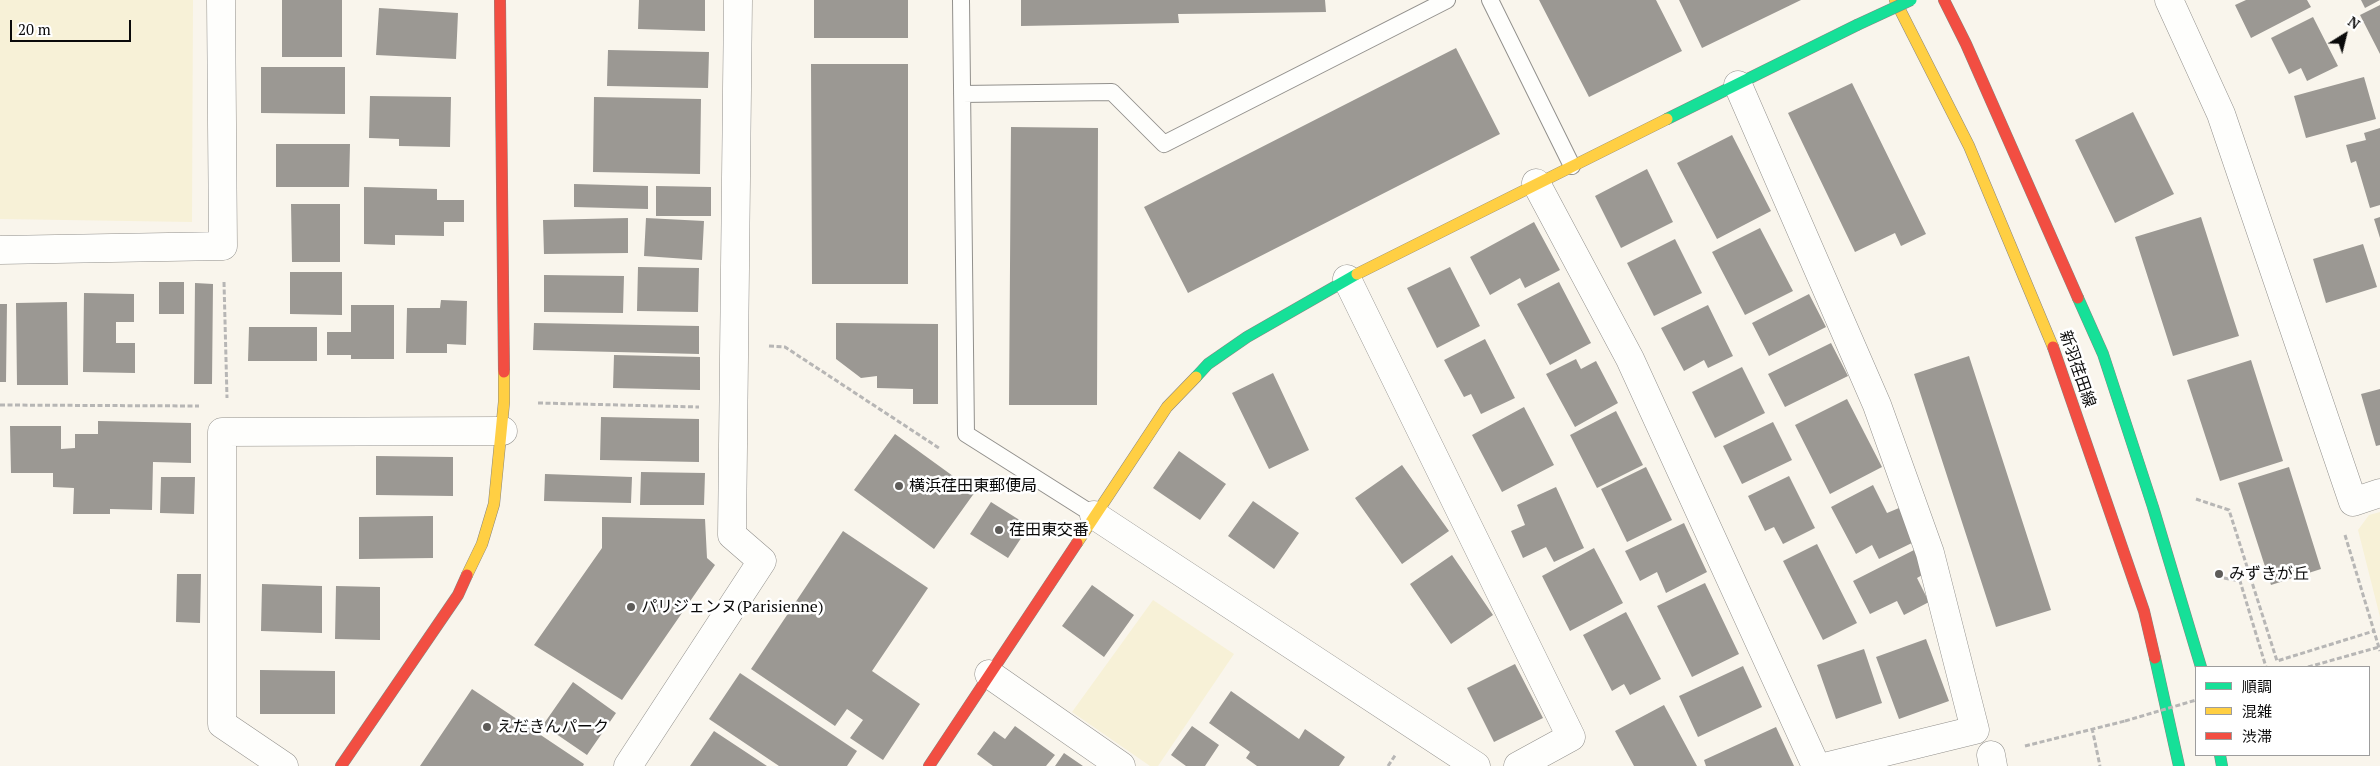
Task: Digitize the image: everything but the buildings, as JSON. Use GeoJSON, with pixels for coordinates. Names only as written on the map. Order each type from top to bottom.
{"type":"FeatureCollection","features":[{"type":"Feature","properties":{"kind":"street"},"geometry":{"type":"LineString","coordinates":[[0,250],[223,246],[221,0]]}},
{"type":"Feature","properties":{"kind":"street"},"geometry":{"type":"LineString","coordinates":[[341,766],[458,595],[482,544],[494,504],[503,431],[504,402],[500,0]]}},
{"type":"Feature","properties":{"kind":"street"},"geometry":{"type":"LineString","coordinates":[[628,766],[762,561],[732,535],[738,0]]}},
{"type":"Feature","properties":{"kind":"street","name":"新羽荏田線"},"geometry":{"type":"LineString","coordinates":[[1896,0],[1969,146],[2046,326],[2144,612],[2179,766]]}},
{"type":"Feature","properties":{"kind":"street"},"geometry":{"type":"LineString","coordinates":[[929,766],[1168,406],[1208,364],[1247,337],[1347,279],[1572,166],[1911,0]]}},
{"type":"Feature","properties":{"kind":"street","name":"新羽荏田線"},"geometry":{"type":"LineString","coordinates":[[1944,0],[1970,53],[2103,354],[2153,507],[2201,666]]}},
{"type":"Feature","properties":{"kind":"street"},"geometry":{"type":"LineString","coordinates":[[2169,0],[2221,114],[2353,502],[2380,493]]}},
{"type":"Feature","properties":{"kind":"street"},"geometry":{"type":"LineString","coordinates":[[1738,85],[1877,405],[1930,553],[1975,730],[1828,766]]}},
{"type":"Feature","properties":{"kind":"street"},"geometry":{"type":"LineString","coordinates":[[1536,184],[1630,359],[1816,766]]}},
{"type":"Feature","properties":{"kind":"street"},"geometry":{"type":"LineString","coordinates":[[1347,279],[1571,737],[1518,766]]}},
{"type":"Feature","properties":{"kind":"street"},"geometry":{"type":"LineString","coordinates":[[284,766],[222,724],[222,432],[503,431]]}},
{"type":"Feature","properties":{"kind":"street"},"geometry":{"type":"LineString","coordinates":[[1094,515],[1476,766]]}},
{"type":"Feature","properties":{"kind":"street"},"geometry":{"type":"LineString","coordinates":[[989,674],[1121,766]]}},
{"type":"Feature","properties":{"kind":"lane"},"geometry":{"type":"LineString","coordinates":[[961,0],[966,434],[1094,515]]}},
{"type":"Feature","properties":{"kind":"lane"},"geometry":{"type":"LineString","coordinates":[[962,94],[1112,92],[1164,144],[1447,0]]}},
{"type":"Feature","properties":{"kind":"lane"},"geometry":{"type":"LineString","coordinates":[[1490,0],[1572,166]]}},
{"type":"Feature","properties":{"kind":"path"},"geometry":{"type":"LineString","coordinates":[[223,246],[227,406]]}},
{"type":"Feature","properties":{"kind":"path"},"geometry":{"type":"LineString","coordinates":[[734,343],[785,347],[942,450]]}},
{"type":"Feature","properties":{"kind":"path"},"geometry":{"type":"LineString","coordinates":[[504,402],[734,408]]}},
{"type":"Feature","properties":{"kind":"path"},"geometry":{"type":"LineString","coordinates":[[2196,500],[2229,510],[2277,661],[2374,631]]}},
{"type":"Feature","properties":{"kind":"path"},"geometry":{"type":"LineString","coordinates":[[2312,666],[2379,649],[2342,528],[2353,502]]}},
{"type":"Feature","properties":{"kind":"path"},"geometry":{"type":"LineString","coordinates":[[2224,578],[2240,581],[2266,666]]}},
{"type":"Feature","properties":{"kind":"path"},"geometry":{"type":"LineString","coordinates":[[1992,761],[2092,728],[2125,721],[2195,700]]}},
{"type":"Feature","properties":{"kind":"path"},"geometry":{"type":"LineString","coordinates":[[2092,728],[2100,766]]}},
{"type":"Feature","properties":{"kind":"path"},"geometry":{"type":"LineString","coordinates":[[1388,766],[1398,751]]}},
{"type":"Feature","properties":{"kind":"shaded area"},"geometry":{"type":"Polygon","coordinates":[[[0,0],[193,0],[192,222],[0,219],[0,0]]]}},
{"type":"Feature","properties":{"kind":"shaded area"},"geometry":{"type":"Polygon","coordinates":[[[2380,512],[2380,617],[2358,530],[2369,515],[2380,512]]]}},
{"type":"Feature","properties":{"kind":"shaded area"},"geometry":{"type":"Polygon","coordinates":[[[1153,600],[1234,654],[1158,766],[1150,766],[1072,712],[1153,600]]]}},
{"type":"Feature","properties":{"kind":"traffic: fast"},"geometry":{"type":"LineString","coordinates":[[1857,25],[1911,0]]}},
{"type":"Feature","properties":{"kind":"traffic: fast"},"geometry":{"type":"LineString","coordinates":[[1667,119],[1857,25]]}},
{"type":"Feature","properties":{"kind":"traffic: fast"},"geometry":{"type":"LineString","coordinates":[[1196,377],[1208,364],[1247,337],[1357,274]]}},
{"type":"Feature","properties":{"kind":"traffic: fast"},"geometry":{"type":"LineString","coordinates":[[2078,298],[2103,354],[2153,507],[2201,666]]}},
{"type":"Feature","properties":{"kind":"traffic: fast"},"geometry":{"type":"LineString","coordinates":[[2155,658],[2179,766]]}},
{"type":"Feature","properties":{"kind":"traffic: fast"},"geometry":{"type":"LineString","coordinates":[[2220,756],[2222,766]]}},
{"type":"Feature","properties":{"kind":"traffic: slow"},"geometry":{"type":"LineString","coordinates":[[1895,0],[1969,146],[2053,347]]}},
{"type":"Feature","properties":{"kind":"traffic: slow"},"geometry":{"type":"LineString","coordinates":[[1357,274],[1667,119]]}},
{"type":"Feature","properties":{"kind":"traffic: slow"},"geometry":{"type":"LineString","coordinates":[[467,575],[482,544],[494,504],[504,402],[504,372]]}},
{"type":"Feature","properties":{"kind":"traffic: slow"},"geometry":{"type":"LineString","coordinates":[[1077,543],[1167,407],[1196,377]]}},
{"type":"Feature","properties":{"kind":"traffic: jam"},"geometry":{"type":"LineString","coordinates":[[500,0],[504,372]]}},
{"type":"Feature","properties":{"kind":"traffic: jam"},"geometry":{"type":"LineString","coordinates":[[1944,0],[1966,44],[2078,298]]}},
{"type":"Feature","properties":{"kind":"traffic: jam"},"geometry":{"type":"LineString","coordinates":[[2053,347],[2144,611],[2155,658]]}},
{"type":"Feature","properties":{"kind":"traffic: jam"},"geometry":{"type":"LineString","coordinates":[[929,766],[1077,543]]}},
{"type":"Feature","properties":{"kind":"traffic: jam"},"geometry":{"type":"LineString","coordinates":[[341,766],[458,595],[467,575]]}},
{"type":"Feature","properties":{"kind":"place","name":"横浜荏田東郵便局"},"geometry":{"type":"Point","coordinates":[899,486]}},
{"type":"Feature","properties":{"kind":"place","name":"荏田東交番"},"geometry":{"type":"Point","coordinates":[999,530]}},
{"type":"Feature","properties":{"kind":"place","name":"みずきが丘"},"geometry":{"type":"Point","coordinates":[2219,574]}},
{"type":"Feature","properties":{"kind":"place","name":"パリジェンヌ(Parisienne)"},"geometry":{"type":"Point","coordinates":[631,607]}},
{"type":"Feature","properties":{"kind":"place","name":"えだきんパーク"},"geometry":{"type":"Point","coordinates":[487,727]}}]}
